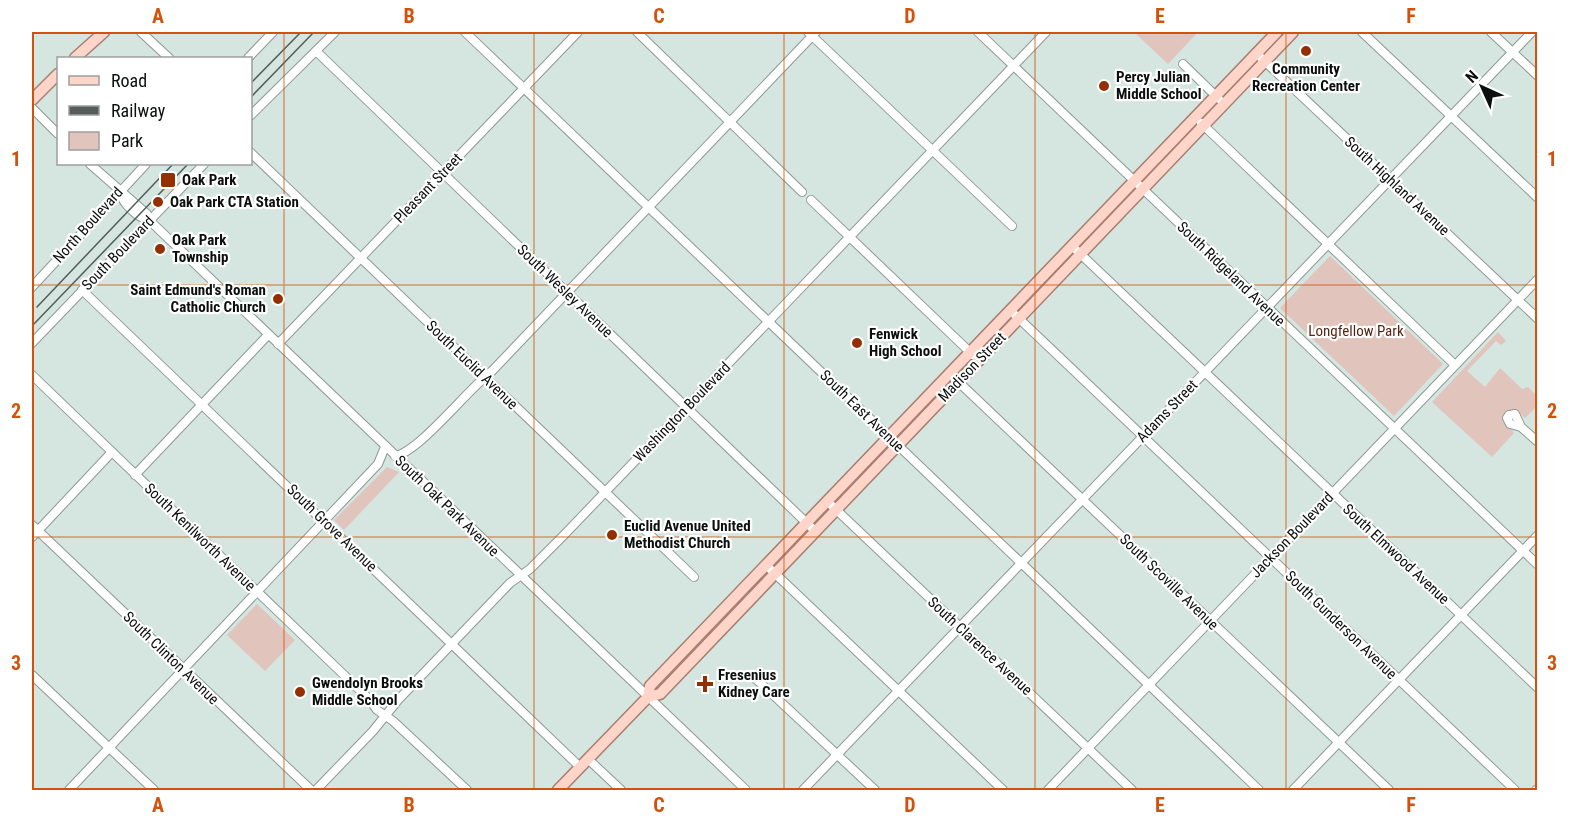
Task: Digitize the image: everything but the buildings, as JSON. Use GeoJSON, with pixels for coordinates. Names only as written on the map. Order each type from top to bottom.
{"type":"FeatureCollection","features":[{"type":"Feature","properties":{"kind":"main road"},"geometry":{"type":"LineString","coordinates":[[76,57],[104,32]]}},
{"type":"Feature","properties":{"kind":"main road","name":"Madison Street"},"geometry":{"type":"LineString","coordinates":[[558,790],[648,697],[660,694],[836,510],[950,373],[1072,246],[1204,125],[1256,53],[1277,32]]}},
{"type":"Feature","properties":{"kind":"main road","name":"Madison Street"},"geometry":{"type":"LineString","coordinates":[[648,697],[650,686],[827,501],[958,382],[1020,319],[1081,254],[1195,117],[1220,100],[1265,61],[1293,32]]}},
{"type":"Feature","properties":{"kind":"main road"},"geometry":{"type":"LineString","coordinates":[[32,100],[57,75]]}},
{"type":"Feature","properties":{"kind":"street"},"geometry":{"type":"LineString","coordinates":[[141,32],[168,57]]}},
{"type":"Feature","properties":{"kind":"street"},"geometry":{"type":"LineString","coordinates":[[249,57],[273,32]]}},
{"type":"Feature","properties":{"kind":"street"},"geometry":{"type":"LineString","coordinates":[[252,114],[335,32]]}},
{"type":"Feature","properties":{"kind":"street","name":"South East Avenue"},"geometry":{"type":"LineString","coordinates":[[465,32],[1260,790]]}},
{"type":"Feature","properties":{"kind":"street","name":"Pleasant Street"},"geometry":{"type":"LineString","coordinates":[[278,344],[578,32]]}},
{"type":"Feature","properties":{"kind":"street"},"geometry":{"type":"LineString","coordinates":[[637,32],[802,192]]}},
{"type":"Feature","properties":{"kind":"street","name":"South Ridgeland Avenue"},"geometry":{"type":"LineString","coordinates":[[978,32],[1538,565]]}},
{"type":"Feature","properties":{"kind":"street","name":"Washington Boulevard"},"geometry":{"type":"LineString","coordinates":[[316,790],[452,644],[605,492],[1046,32]]}},
{"type":"Feature","properties":{"kind":"street"},"geometry":{"type":"LineString","coordinates":[[1362,32],[1538,198]]}},
{"type":"Feature","properties":{"kind":"street"},"geometry":{"type":"LineString","coordinates":[[1491,32],[1538,75]]}},
{"type":"Feature","properties":{"kind":"street","name":"Adams Street"},"geometry":{"type":"LineString","coordinates":[[803,790],[1532,32]]}},
{"type":"Feature","properties":{"kind":"street"},"geometry":{"type":"LineString","coordinates":[[378,464],[399,460],[415,446],[567,292],[812,33],[1012,226]]}},
{"type":"Feature","properties":{"kind":"street","name":"South Wesley Avenue"},"geometry":{"type":"LineString","coordinates":[[315,51],[815,531]]}},
{"type":"Feature","properties":{"kind":"street","name":"South Highland Avenue"},"geometry":{"type":"LineString","coordinates":[[1256,53],[1538,319]]}},
{"type":"Feature","properties":{"kind":"street"},"geometry":{"type":"LineString","coordinates":[[1183,64],[1220,100]]}},
{"type":"Feature","properties":{"kind":"street"},"geometry":{"type":"LineString","coordinates":[[32,108],[57,133]]}},
{"type":"Feature","properties":{"kind":"street"},"geometry":{"type":"LineString","coordinates":[[1195,117],[1455,364]]}},
{"type":"Feature","properties":{"kind":"street","name":"South Euclid Avenue"},"geometry":{"type":"LineString","coordinates":[[252,154],[693,577]]}},
{"type":"Feature","properties":{"kind":"street","name":"South Oak Park Avenue"},"geometry":{"type":"LineString","coordinates":[[91,165],[147,214],[149,220],[268,335],[746,790]]}},
{"type":"Feature","properties":{"kind":"street","name":"North Boulevard"},"geometry":{"type":"LineString","coordinates":[[32,287],[145,165]]}},
{"type":"Feature","properties":{"kind":"street","name":"South Boulevard"},"geometry":{"type":"LineString","coordinates":[[32,343],[203,165]]}},
{"type":"Feature","properties":{"kind":"street"},"geometry":{"type":"LineString","coordinates":[[811,200],[979,360]]}},
{"type":"Feature","properties":{"kind":"street","name":"South Elmwood Avenue"},"geometry":{"type":"LineString","coordinates":[[1072,246],[1538,688]]}},
{"type":"Feature","properties":{"kind":"street","name":"Jackson Boulevard"},"geometry":{"type":"LineString","coordinates":[[1048,790],[1538,279]]}},
{"type":"Feature","properties":{"kind":"street","name":"South Grove Avenue"},"geometry":{"type":"LineString","coordinates":[[82,290],[452,644],[584,763],[621,790]]}},
{"type":"Feature","properties":{"kind":"street","name":"South Gunderson Avenue"},"geometry":{"type":"LineString","coordinates":[[1010,310],[1515,790]]}},
{"type":"Feature","properties":{"kind":"street"},"geometry":{"type":"LineString","coordinates":[[135,475],[268,335]]}},
{"type":"Feature","properties":{"kind":"street","name":"South Scoville Avenue"},"geometry":{"type":"LineString","coordinates":[[950,373],[1389,790]]}},
{"type":"Feature","properties":{"kind":"street","name":"South Kenilworth Avenue"},"geometry":{"type":"LineString","coordinates":[[32,375],[369,699],[384,709],[385,714],[467,790]]}},
{"type":"Feature","properties":{"kind":"street"},"geometry":{"type":"LineString","coordinates":[[1521,427],[1538,442]]}},
{"type":"Feature","properties":{"kind":"street"},"geometry":{"type":"LineString","coordinates":[[69,790],[378,464],[385,447]]}},
{"type":"Feature","properties":{"kind":"street"},"geometry":{"type":"LineString","coordinates":[[34,531],[112,452]]}},
{"type":"Feature","properties":{"kind":"street","name":"South Clarence Avenue"},"geometry":{"type":"LineString","coordinates":[[827,501],[1132,790]]}},
{"type":"Feature","properties":{"kind":"street","name":"South Clinton Avenue"},"geometry":{"type":"LineString","coordinates":[[34,531],[311,790]]}},
{"type":"Feature","properties":{"kind":"street"},"geometry":{"type":"LineString","coordinates":[[1293,790],[1538,535]]}},
{"type":"Feature","properties":{"kind":"street"},"geometry":{"type":"LineString","coordinates":[[766,565],[1003,790]]}},
{"type":"Feature","properties":{"kind":"street"},"geometry":{"type":"LineString","coordinates":[[32,675],[154,790]]}},
{"type":"Feature","properties":{"kind":"street"},"geometry":{"type":"LineString","coordinates":[[754,678],[875,790]]}},
{"type":"Feature","properties":{"kind":"green space"},"geometry":{"type":"Polygon","coordinates":[[[1134,32],[1198,32],[1168,64],[1134,32]]]}},
{"type":"Feature","properties":{"kind":"green space","name":"Longfellow Park"},"geometry":{"type":"Polygon","coordinates":[[[1330,256],[1443,364],[1394,416],[1280,308],[1330,256]]]}},
{"type":"Feature","properties":{"kind":"green space"},"geometry":{"type":"Polygon","coordinates":[[[1498,332],[1506,341],[1501,345],[1496,341],[1467,371],[1485,387],[1500,368],[1522,389],[1528,387],[1537,396],[1537,406],[1525,418],[1516,410],[1507,413],[1504,419],[1514,433],[1492,457],[1432,402],[1498,332]]]}},
{"type":"Feature","properties":{"kind":"green space"},"geometry":{"type":"Polygon","coordinates":[[[387,467],[399,472],[344,530],[334,520],[387,467]]]}},
{"type":"Feature","properties":{"kind":"green space"},"geometry":{"type":"Polygon","coordinates":[[[257,604],[295,640],[265,671],[227,635],[257,604]]]}},
{"type":"Feature","properties":{"kind":"railway"},"geometry":{"type":"LineString","coordinates":[[252,82],[301,32]]}},
{"type":"Feature","properties":{"kind":"railway"},"geometry":{"type":"LineString","coordinates":[[252,96],[314,32]]}},
{"type":"Feature","properties":{"kind":"railway"},"geometry":{"type":"LineString","coordinates":[[37,307],[172,165]]}},
{"type":"Feature","properties":{"kind":"railway"},"geometry":{"type":"LineString","coordinates":[[32,326],[187,165]]}},
{"type":"Feature","properties":{"kind":"place","name":"Community Recreation Center"},"geometry":{"type":"Point","coordinates":[1306,51]}},
{"type":"Feature","properties":{"kind":"place","name":"Percy Julian Middle School"},"geometry":{"type":"Point","coordinates":[1104,86]}},
{"type":"Feature","properties":{"kind":"place","name":"Oak Park"},"geometry":{"type":"Point","coordinates":[168,180]}},
{"type":"Feature","properties":{"kind":"place","name":"Oak Park CTA Station"},"geometry":{"type":"Point","coordinates":[158,202]}},
{"type":"Feature","properties":{"kind":"place","name":"Oak Park Township"},"geometry":{"type":"Point","coordinates":[160,249]}},
{"type":"Feature","properties":{"kind":"place","name":"Saint Edmund's Roman Catholic Church"},"geometry":{"type":"Point","coordinates":[278,299]}},
{"type":"Feature","properties":{"kind":"place","name":"Fenwick High School"},"geometry":{"type":"Point","coordinates":[857,343]}},
{"type":"Feature","properties":{"kind":"place","name":"Euclid Avenue United Methodist Church"},"geometry":{"type":"Point","coordinates":[612,535]}},
{"type":"Feature","properties":{"kind":"place","name":"Fresenius Kidney Care"},"geometry":{"type":"Point","coordinates":[705,684]}},
{"type":"Feature","properties":{"kind":"place","name":"Gwendolyn Brooks Middle School"},"geometry":{"type":"Point","coordinates":[300,692]}}]}
